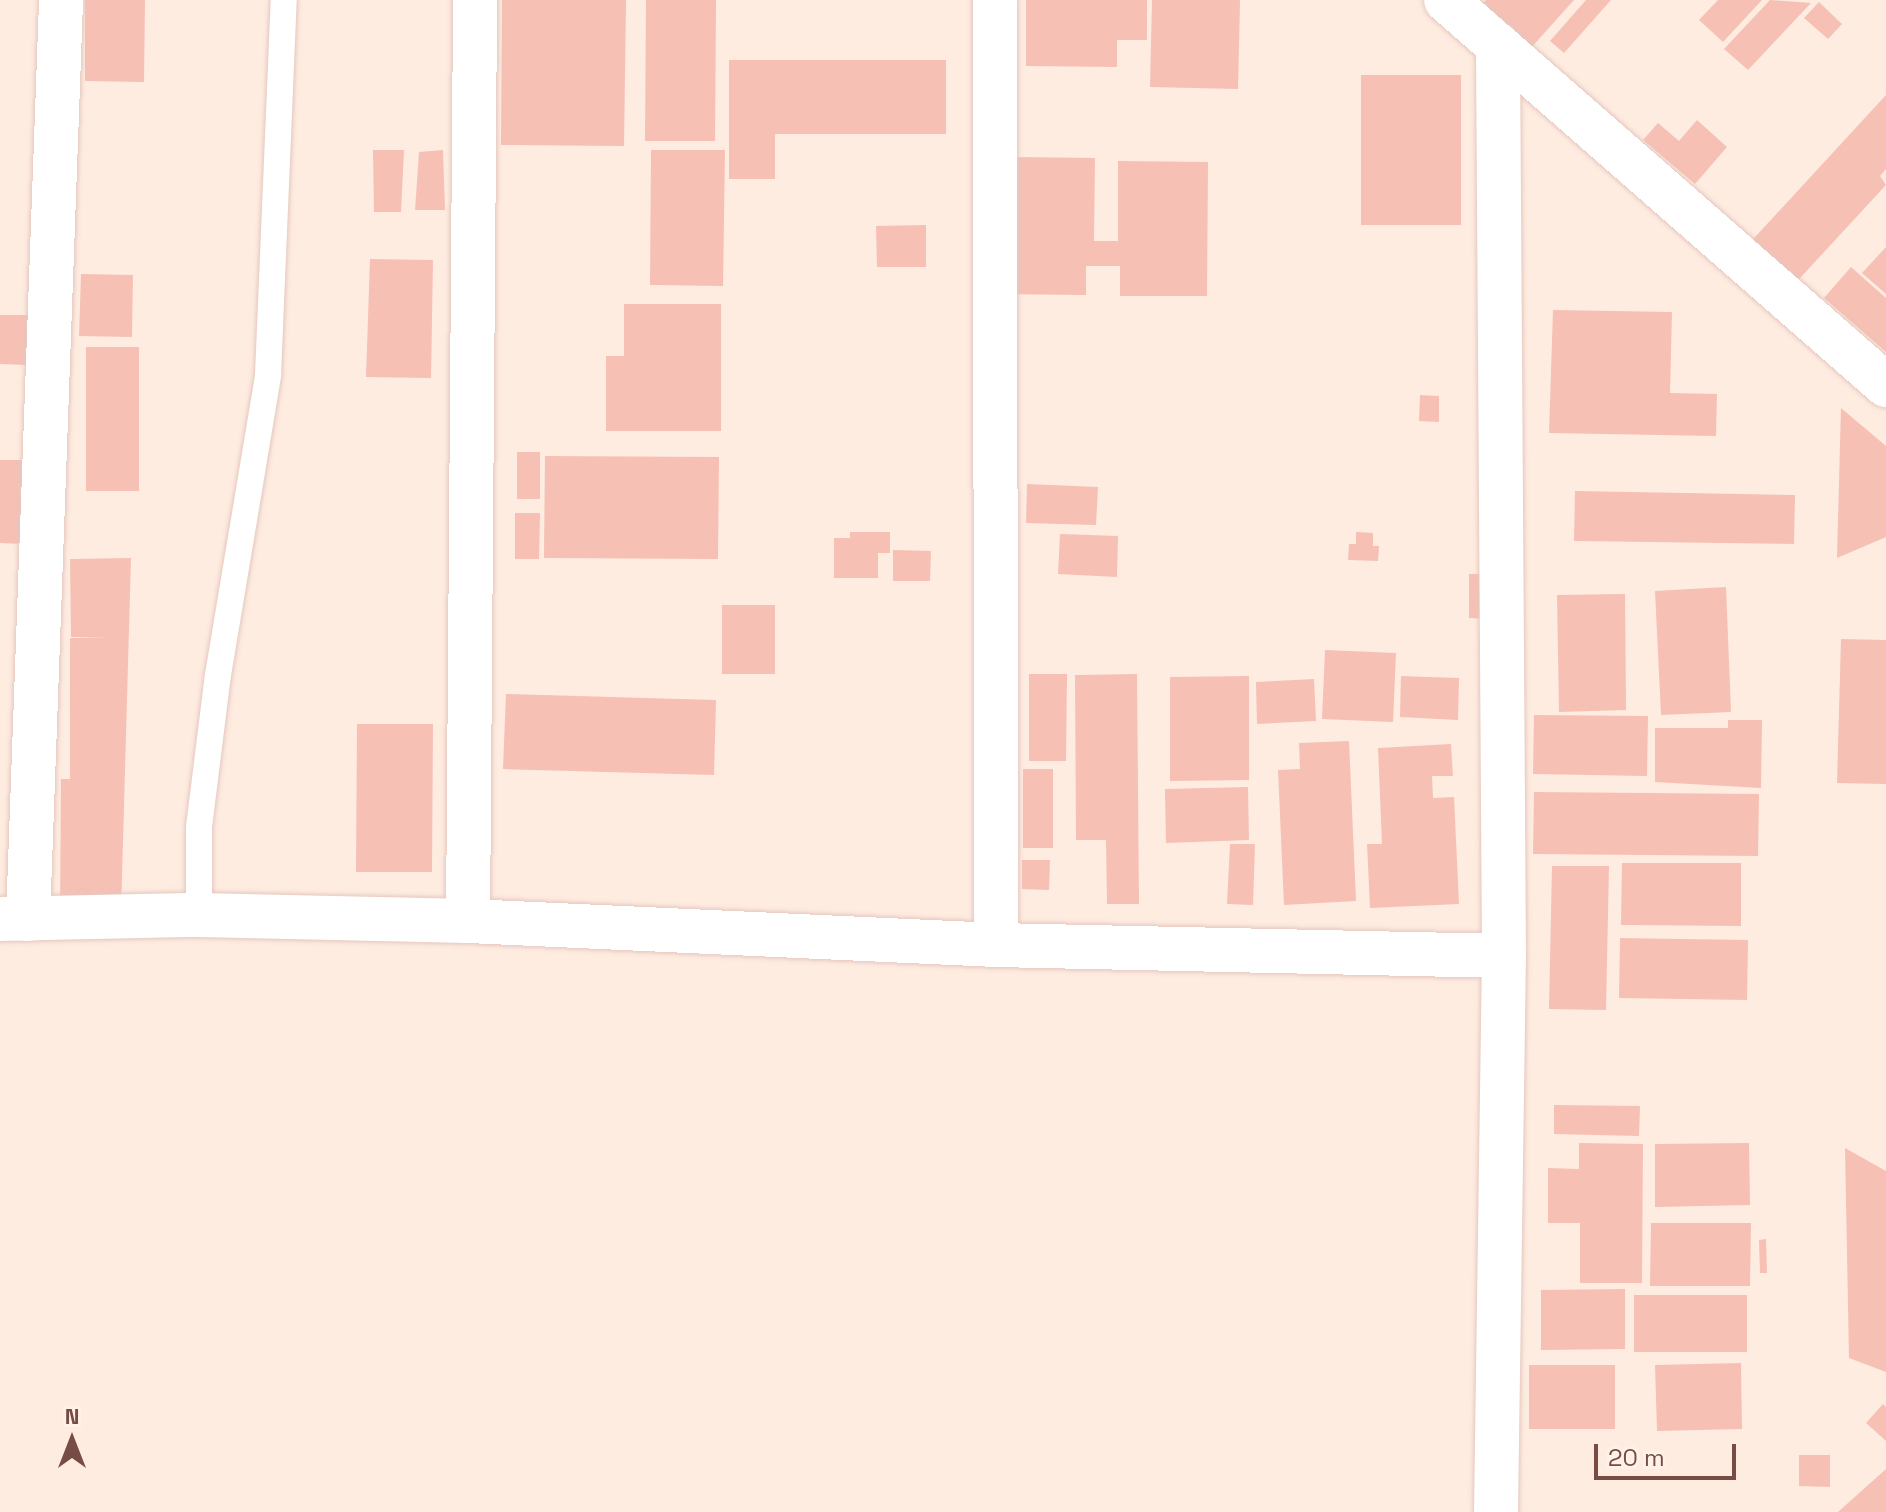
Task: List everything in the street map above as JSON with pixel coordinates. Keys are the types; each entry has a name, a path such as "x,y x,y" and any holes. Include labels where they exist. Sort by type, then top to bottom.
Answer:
{"street":[{"path":"61,0 14,919 199,915 468,921 996,945 1504,956"},
{"path":"468,921 475,0"},
{"path":"995,0 996,945"},
{"path":"1446,0 1886,385"},
{"path":"1496,1512 1504,956 1498,45"}],"lane":[{"path":"199,915 199,827 218,675 268,375 284,0"}],"building":[{"path":"85,0 145,0 144,82 85,81"},
{"path":"502,0 626,0 624,146 501,145"},
{"path":"646,0 716,0 715,141 645,141"},
{"path":"1026,0 1147,0 1147,40 1117,40 1117,67 1026,66"},
{"path":"1152,0 1240,0 1238,89 1150,87"},
{"path":"1486,0 1574,0 1530,49 1481,6"},
{"path":"1586,0 1611,0 1564,53 1550,41"},
{"path":"1718,0 1762,0 1723,42 1699,20"},
{"path":"1770,0 1811,3 1748,70 1724,49"},
{"path":"1819,2 1842,24 1828,39 1804,18"},
{"path":"729,60 946,60 946,134 775,134 775,179 729,179"},
{"path":"1361,75 1461,75 1461,225 1361,225"},
{"path":"1886,95 1886,169 1880,176 1886,185 1789,290 1744,249"},
{"path":"1697,120 1727,147 1695,184 1643,140 1658,123 1679,141"},
{"path":"373,150 404,150 401,212 374,212"},
{"path":"443,150 445,210 415,210 419,152"},
{"path":"651,150 725,150 723,286 650,285"},
{"path":"1007,157 1095,158 1094,241 1118,241 1118,161 1208,162 1207,296 1120,296 1120,266 1086,266 1086,295 1006,294"},
{"path":"926,225 926,267 877,267 876,226"},
{"path":"1886,247 1886,294 1862,273"},
{"path":"370,259 433,260 431,378 366,377"},
{"path":"1851,267 1886,298 1886,352 1824,298"},
{"path":"81,274 133,275 132,337 79,336"},
{"path":"624,304 721,304 721,431 606,431 606,356 624,356"},
{"path":"1553,310 1672,312 1670,393 1717,394 1716,436 1549,433"},
{"path":"0,315 28,315 28,365 0,364"},
{"path":"86,347 139,347 139,491 86,491"},
{"path":"1420,395 1439,396 1439,422 1419,421"},
{"path":"1841,408 1886,446 1886,537 1837,558"},
{"path":"517,452 540,452 540,499 517,499"},
{"path":"545,456 719,457 718,559 544,558"},
{"path":"0,460 24,460 23,544 0,543"},
{"path":"1027,484 1098,487 1096,525 1026,523"},
{"path":"1575,491 1795,495 1794,544 1574,541"},
{"path":"515,513 540,513 539,559 515,559"},
{"path":"850,532 890,532 890,553 878,553 878,578 834,578 834,538 850,538"},
{"path":"1356,532 1373,533 1373,546 1379,546 1378,561 1348,560 1349,544 1356,544"},
{"path":"1060,534 1118,536 1117,577 1058,574"},
{"path":"893,550 931,551 930,581 893,581"},
{"path":"131,558 121,913 60,913 61,779 70,779 70,638 108,638 71,637 70,559"},
{"path":"1469,574 1492,574 1490,619 1469,618"},
{"path":"1726,587 1731,712 1661,715 1655,591"},
{"path":"1625,594 1626,710 1559,712 1557,595"},
{"path":"722,605 775,605 775,674 722,674"},
{"path":"1841,639 1886,640 1886,784 1837,783"},
{"path":"1325,650 1396,653 1393,722 1322,719"},
{"path":"1029,674 1067,674 1066,761 1029,761"},
{"path":"1137,674 1139,904 1107,904 1106,840 1076,840 1075,675"},
{"path":"1249,676 1249,780 1170,781 1170,677"},
{"path":"1401,676 1459,678 1458,720 1400,717"},
{"path":"1314,679 1316,721 1257,724 1256,682"},
{"path":"506,694 716,700 714,775 503,769"},
{"path":"1534,715 1648,716 1647,776 1533,774"},
{"path":"1728,720 1762,720 1761,788 1655,782 1655,728 1728,728"},
{"path":"357,724 433,724 432,872 356,872"},
{"path":"1349,741 1356,901 1284,905 1278,770 1300,769 1299,743"},
{"path":"1451,744 1453,776 1432,776 1433,798 1454,797 1459,904 1370,908 1367,844 1382,844 1378,748"},
{"path":"1023,769 1053,769 1053,848 1023,848"},
{"path":"1248,787 1249,840 1166,843 1165,789"},
{"path":"1534,792 1759,794 1758,856 1533,854"},
{"path":"1230,844 1255,844 1253,905 1227,904"},
{"path":"1022,860 1050,860 1049,890 1022,889"},
{"path":"1622,863 1741,863 1741,926 1621,925"},
{"path":"1552,866 1609,866 1606,1010 1549,1009"},
{"path":"1620,938 1748,940 1747,1000 1619,998"},
{"path":"1554,1105 1640,1106 1639,1136 1554,1134"},
{"path":"1579,1143 1643,1144 1642,1283 1580,1283 1580,1223 1548,1223 1548,1168 1579,1169"},
{"path":"1749,1143 1750,1205 1655,1207 1655,1144"},
{"path":"1845,1148 1886,1171 1886,1372 1849,1358"},
{"path":"1651,1223 1751,1223 1750,1286 1650,1286"},
{"path":"1766,1239 1767,1273 1760,1273 1759,1240"},
{"path":"1625,1289 1625,1349 1541,1350 1541,1290"},
{"path":"1634,1295 1747,1295 1747,1352 1634,1352"},
{"path":"1741,1363 1742,1429 1657,1431 1655,1365"},
{"path":"1529,1365 1615,1365 1615,1429 1529,1429"},
{"path":"1883,1404 1886,1407 1886,1441 1866,1423"},
{"path":"1799,1455 1830,1455 1830,1487 1799,1486"},
{"path":"1886,1469 1886,1512 1838,1512"}]}
